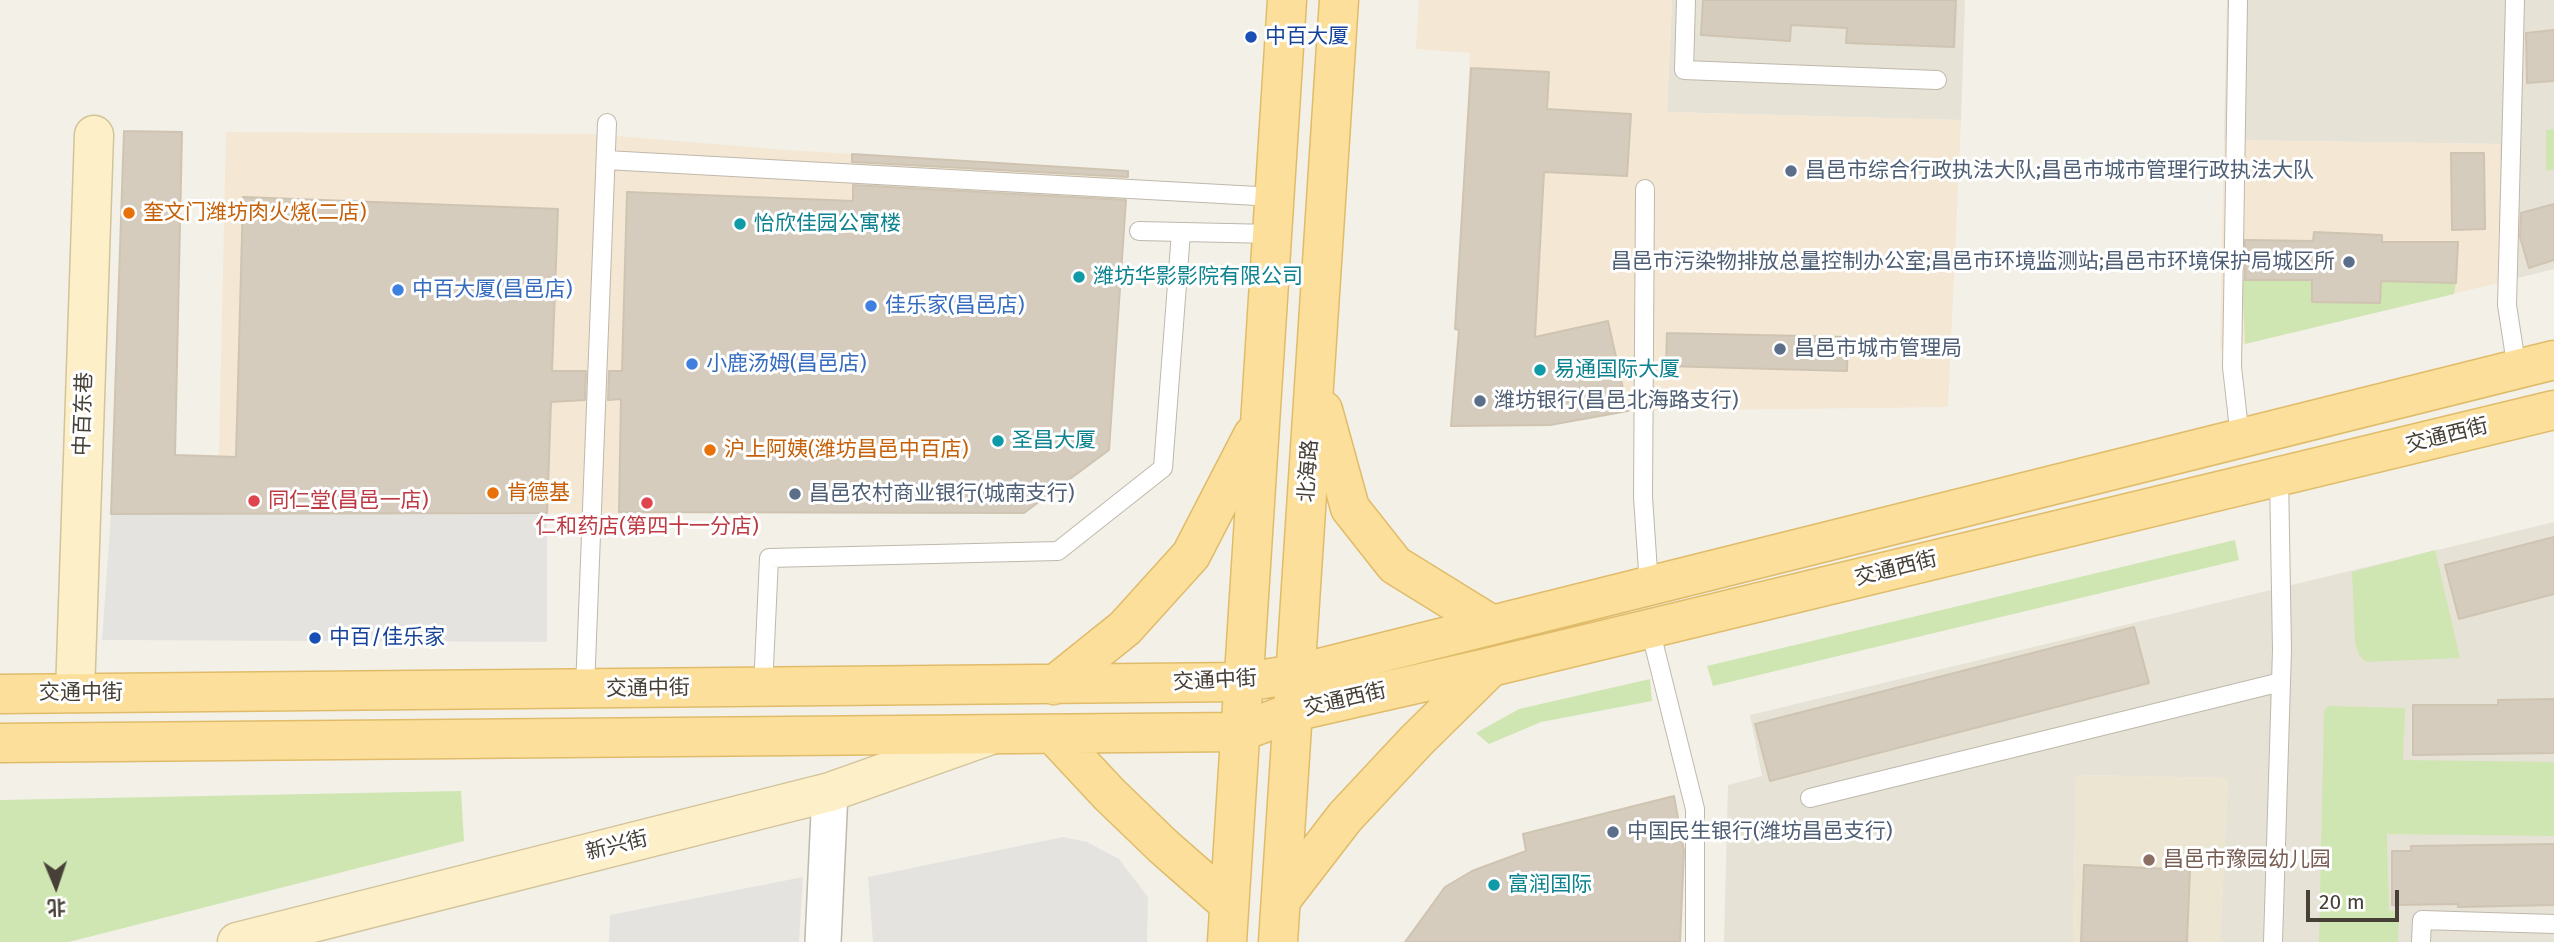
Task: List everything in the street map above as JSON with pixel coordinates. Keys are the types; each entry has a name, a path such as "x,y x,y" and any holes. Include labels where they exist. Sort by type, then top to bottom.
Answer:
{"main road":[{"path":"1227,942 1287,0"},
{"name":"北海路","path":"1278,942 1339,0"},
{"name":"交通西街","path":"1296,674 2554,360"},
{"path":"1315,382 1350,508 1395,565 1492,625"},
{"name":"交通西街","path":"1240,733 1293,712 1650,629 2554,410"},
{"path":"1054,685 1125,628 1191,555 1260,420"},
{"path":"1281,900 1345,817 1416,741 1491,667"},
{"name":"交通中街","path":"0,694 1054,685 1244,682 1296,674"},
{"path":"0,743 1240,733"},
{"path":"1053,734 1127,812 1229,904"}],"street":[{"name":"中百东巷","path":"75,693 94,135"},
{"name":"新兴街","path":"240,942 830,792 992,734"},
{"path":"823,942 830,792"}],"lane":[{"path":"1686,0 1684,69 1937,80"},
{"path":"2238,0 2232,367 2240,439"},
{"path":"2515,0 2507,304 2517,370"},
{"path":"585,690 607,123"},
{"path":"606,160 1273,215"},
{"path":"1645,189 1643,497 1649,586"},
{"path":"1139,231 1181,232 1273,215"},
{"path":"763,688 769,558 1058,551 1163,468 1181,232"},
{"path":"2273,942 2281,682 2279,476"},
{"path":"1650,629 1695,809 1695,942"},
{"path":"1810,797 2281,682"},
{"path":"2421,942 2422,920 2554,924"}],"shaded area":[{"path":"1419,0 1672,0 1664,168 1667,112 1961,120 1948,407 1630,411 1550,425 1451,426 1459,330 1455,329 1470,53 1416,49"},
{"path":"1672,0 1965,0 1961,120 1667,112"},
{"path":"2227,0 2554,0 2554,269 2498,283 2500,144 2224,140"},
{"path":"226,132 591,134 787,150 1128,171 1109,450 1024,513 111,514 113,455 219,455"},
{"path":"2224,140 2500,144 2498,283 2220,350"},
{"path":"547,513 547,642 102,640 111,514"},
{"path":"2554,522 2554,942 2220,942 2228,778 2076,775 2073,942 1724,942 1728,785 1762,776 1750,715"},
{"name":"昌邑市豫园幼儿园","path":"2076,775 2228,778 2220,942 2073,942"},
{"path":"1063,837 1087,842 1119,859 1148,897 1147,942 873,942 868,877"},
{"path":"803,877 799,942 609,942 610,915"}],"green space":[{"path":"2554,129 2554,169 2546,171 2546,130"},
{"path":"2242,280 2312,280 2312,302 2380,303 2381,281 2456,283 2454,294 2245,344"},
{"path":"2235,540 2239,560 1713,686 1707,666"},
{"path":"2435,550 2460,658 2366,662 2359,655 2355,643 2352,572"},
{"path":"1650,679 1652,701 1541,722 1489,744 1476,733 1519,709"},
{"path":"2329,706 2405,708 2403,760 2554,762 2554,836 2387,834 2389,911 2399,911 2398,942 2319,942 2324,711"},
{"path":"461,791 464,841 69,942 0,942 0,800"}],"building":[{"path":"1703,0 1956,0 1954,47 1846,43 1847,28 1791,25 1790,41 1701,35"},
{"path":"2554,30 2554,81 2527,83 2526,33"},
{"path":"1471,68 1549,72 1547,109 1631,114 1627,176 1544,172 1535,337 1608,321 1628,411 1550,425 1451,426 1459,330 1455,329"},
{"name":"中百大厦(昌邑店)","path":"124,131 182,132 175,455 236,457 243,197 558,209 552,371 586,371 585,400 551,402 547,513 111,514"},
{"path":"2451,153 2484,153 2485,229 2452,230"},
{"path":"852,154 1128,171 1128,177 852,162"},
{"name":"佳乐家(昌邑店)","path":"853,185 1126,200 1109,450 1024,513 619,512 621,399 608,400 609,371 622,371 627,192 853,201"},
{"path":"2554,204 2554,260 2529,268 2520,237 2521,213"},
{"path":"2314,232 2382,235 2382,242 2458,242 2456,283 2381,281 2380,303 2312,302 2312,280 2245,280 2245,240 2313,241"},
{"path":"1667,333 1848,337 1847,371 1666,366"},
{"path":"2554,537 2554,594 2459,619 2445,565"},
{"path":"2134,627 2149,683 1770,781 1755,724"},
{"path":"2554,699 2554,753 2413,755 2413,705 2498,705 2498,700"},
{"name":"富润国际","path":"1674,796 1684,851 1680,942 1405,942 1445,887 1472,871 1526,851 1523,834"},
{"path":"2554,844 2554,905 2392,905 2392,851 2411,851 2411,846"},
{"path":"2084,865 2190,870 2187,942 2081,942"}],"place":[{"name":"中百大厦","path":"1251,37"},
{"name":"昌邑市综合行政执法大队;昌邑市城市管理行政执法大队","path":"1791,171"},
{"name":"奎文门潍坊肉火烧(二店)","path":"129,213"},
{"name":"怡欣佳园公寓楼","path":"740,224"},
{"name":"昌邑市污染物排放总量控制办公室;昌邑市环境监测站;昌邑市环境保护局城区所","path":"2349,262"},
{"name":"潍坊华影影院有限公司","path":"1079,277"},
{"name":"中百大厦(昌邑店)","path":"398,290"},
{"name":"佳乐家(昌邑店)","path":"871,306"},
{"name":"昌邑市城市管理局","path":"1780,349"},
{"name":"小鹿汤姆(昌邑店)","path":"692,364"},
{"name":"易通国际大厦","path":"1540,370"},
{"name":"潍坊银行(昌邑北海路支行)","path":"1480,401"},
{"name":"圣昌大厦","path":"998,441"},
{"name":"沪上阿姨(潍坊昌邑中百店)","path":"710,450"},
{"name":"肯德基","path":"493,493"},
{"name":"昌邑农村商业银行(城南支行)","path":"795,494"},
{"name":"同仁堂(昌邑一店)","path":"254,501"},
{"name":"仁和药店(第四十一分店)","path":"647,503"},
{"name":"中百/佳乐家","path":"315,638"},
{"name":"中国民生银行(潍坊昌邑支行)","path":"1613,832"},
{"name":"昌邑市豫园幼儿园","path":"2149,860"},
{"name":"富润国际","path":"1494,885"}]}
